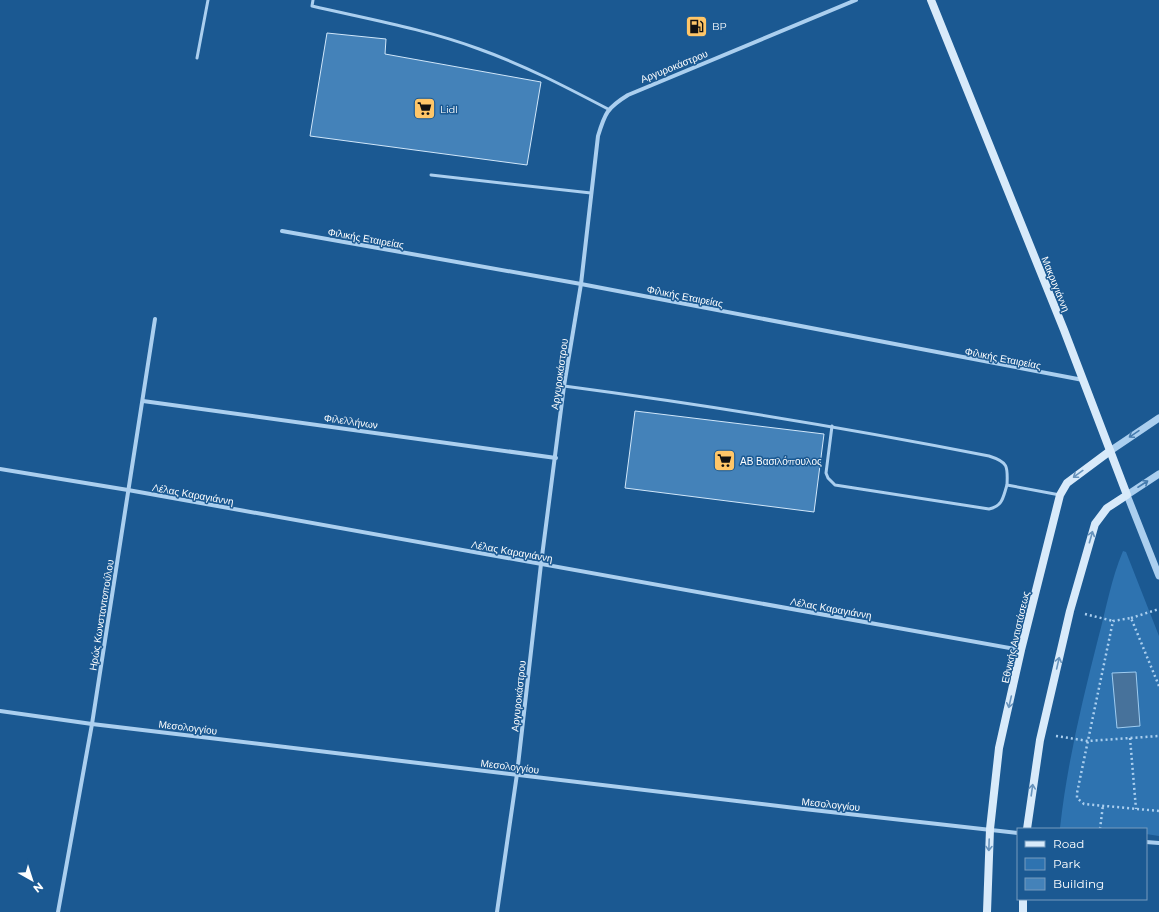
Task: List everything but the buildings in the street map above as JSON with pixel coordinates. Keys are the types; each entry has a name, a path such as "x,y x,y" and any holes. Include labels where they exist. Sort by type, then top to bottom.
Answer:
{"main road":[{"name":"Μακρυγιάννη","path":"931,0 1127,495"},
{"name":"Εθνικής Αντιστάσεως","path":"987,912 990,829 999,748 1021,650 1060,495 1067,482 1110,451"},
{"path":"1027,828 1041,734 1070,611 1094,524 1107,508 1127,495"},
{"path":"1023,900 1023,912"}],"street":[{"name":"Αργυροκάστρου","path":"497,912 517,774 540,564 556,458 564,386 580,284 598,136 608,109 641,88 856,0"},
{"name":"Φιλικής Εταιρείας","path":"282,231 580,284 1083,381"},
{"name":"Ηρώς Κωνσταντοπούλου","path":"58,912 92,724 155,319"},
{"name":"Φιλελλήνων","path":"143,401 556,458"},
{"name":"Εθνικής Αντιστάσεως","path":"1110,451 1159,418"},
{"name":"Λέλας Καραγιάννη","path":"0,469 128,490 1021,650"},
{"path":"1127,495 1159,474"},
{"name":"Μακρυγιάννη","path":"1127,495 1159,576"},
{"name":"Μεσολογγίου","path":"0,711 92,724 1017,833"},
{"path":"1147,842 1159,843"}],"lane":[{"path":"197,58 208,0"},
{"path":"313,0 312,6 420,31 478,49 550,79 608,109"},
{"path":"431,175 591,193"},
{"path":"564,386 695,403 832,426 998,458 1008,469 1007,485 1002,502 998,506 989,509 835,485 828,478 826,473 832,426"},
{"path":"1007,485 1060,495"}],"path":[{"path":"1070,611 1113,621 1131,618 1159,609"},
{"path":"1131,618 1159,686"},
{"path":"1113,621 1076,794 1084,804 1159,811"},
{"path":"1041,734 1088,742 1159,736"},
{"path":"1130,738 1136,809"},
{"path":"1100,828 1103,805"}],"green space":[{"path":"1123,551 1126,552 1159,636 1159,836 1147,834 1147,828 1060,828 1071,757 1081,710 1112,584"}],"shaded area":[{"path":"1136,672 1140,726 1117,728 1112,673"}],"place":[{"name":"BP","path":"697,26"},
{"name":"Lidl","path":"425,109"},
{"name":"ΑΒ Βασιλόπουλος","path":"725,461"}]}
